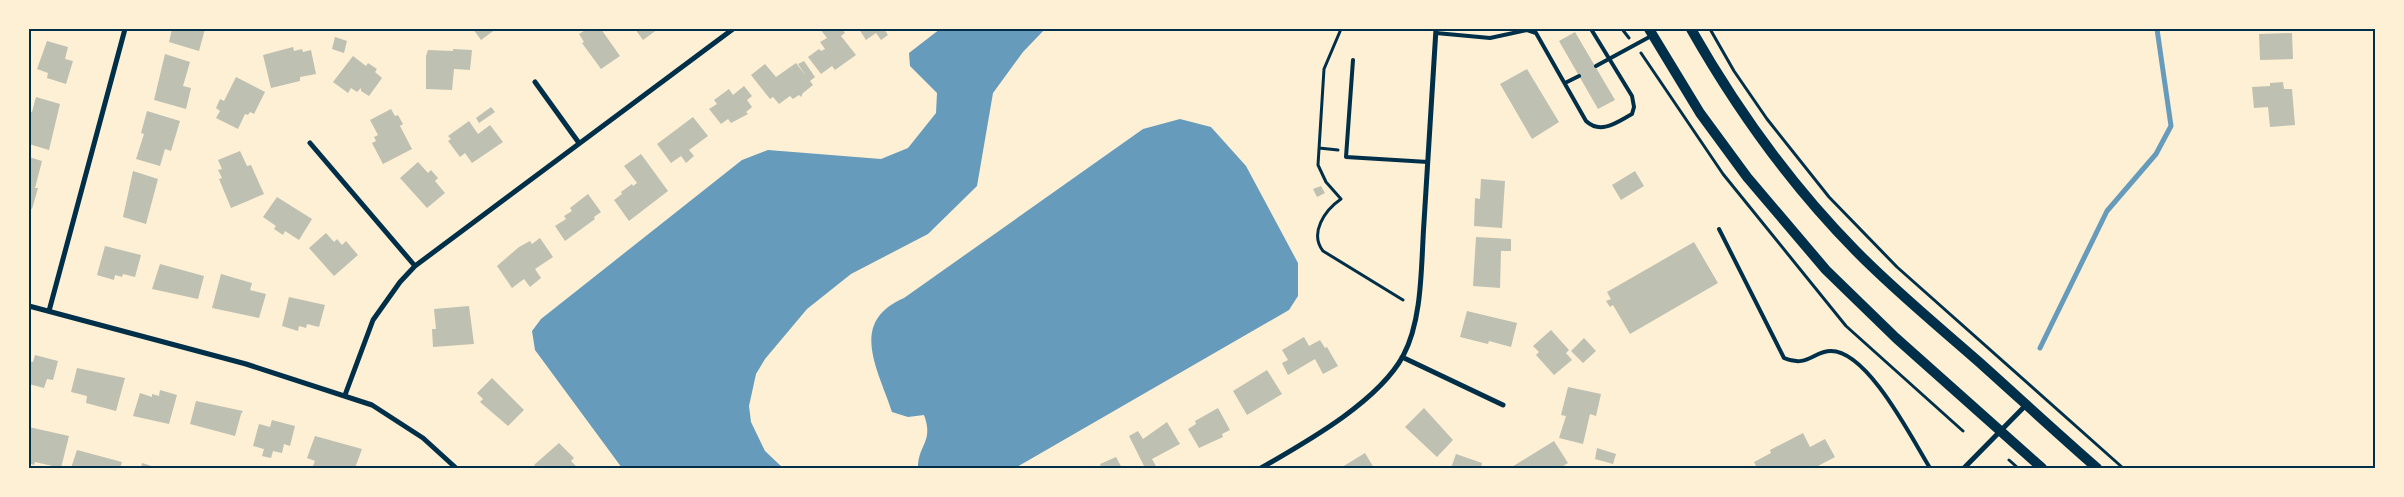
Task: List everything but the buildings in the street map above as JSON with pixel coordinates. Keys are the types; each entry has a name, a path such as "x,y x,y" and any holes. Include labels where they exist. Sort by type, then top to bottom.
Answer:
{"main road":[{"path":"1691,29 1736,103 1813,203 1855,250 2097,468"},
{"path":"1651,32 1700,114 1747,177 1819,263 1858,304 2042,468"}],"street":[{"path":"49,311 125,29"},
{"path":"345,395 373,320 400,282 415,266 730,30"},
{"path":"1265,467 1339,420 1384,381 1402,357 1414,320 1419,296 1436,31"},
{"path":"535,82 578,143"},
{"path":"310,143 415,266"},
{"path":"29,306 246,364 372,404 423,438 456,468"},
{"path":"1402,357 1503,405"},
{"path":"1964,468 1999,430 2026,406"}],"lane":[{"path":"1536,33 1542,29"},
{"path":"1436,31 1490,38 1528,30 1536,33 1586,121 1592,126 1600,128 1610,126 1632,114 1634,107 1632,96 1591,29"},
{"path":"1596,66 1651,32"},
{"path":"1353,60 1346,157 1428,162"},
{"path":"1565,83 1579,76"},
{"path":"1719,229 1784,358 1793,362 1805,361 1830,351 1846,355 1857,363 1872,376 1930,468"}],"path":[{"path":"1342,29 1324,69 1318,164 1326,182 1341,199 1330,206 1318,227 1318,244 1323,250 1403,300"},
{"path":"1710,29 1734,71 1767,119 1829,197 1897,267 2124,468"},
{"path":"1319,148 1346,150"},
{"path":"2009,460 2018,468"}],"water":[{"path":"940,29 1045,29 1023,52 993,93 977,186 928,234 851,274 807,309 765,359 756,374 749,406 751,422 765,451 783,468 622,468 535,350 532,331 541,319 742,160 768,150 881,159 908,148 936,113 937,93 910,66 909,53"},
{"path":"1180,119 1211,127 1246,166 1298,263 1298,296 1289,310 1015,468 918,468 920,453 926,437 927,424 924,415 908,417 892,412 875,363 872,348 872,333 877,320 887,308 904,298 1143,129"}],"waterway":[{"path":"2040,348 2107,211 2156,154 2171,126 2157,29"}]}
